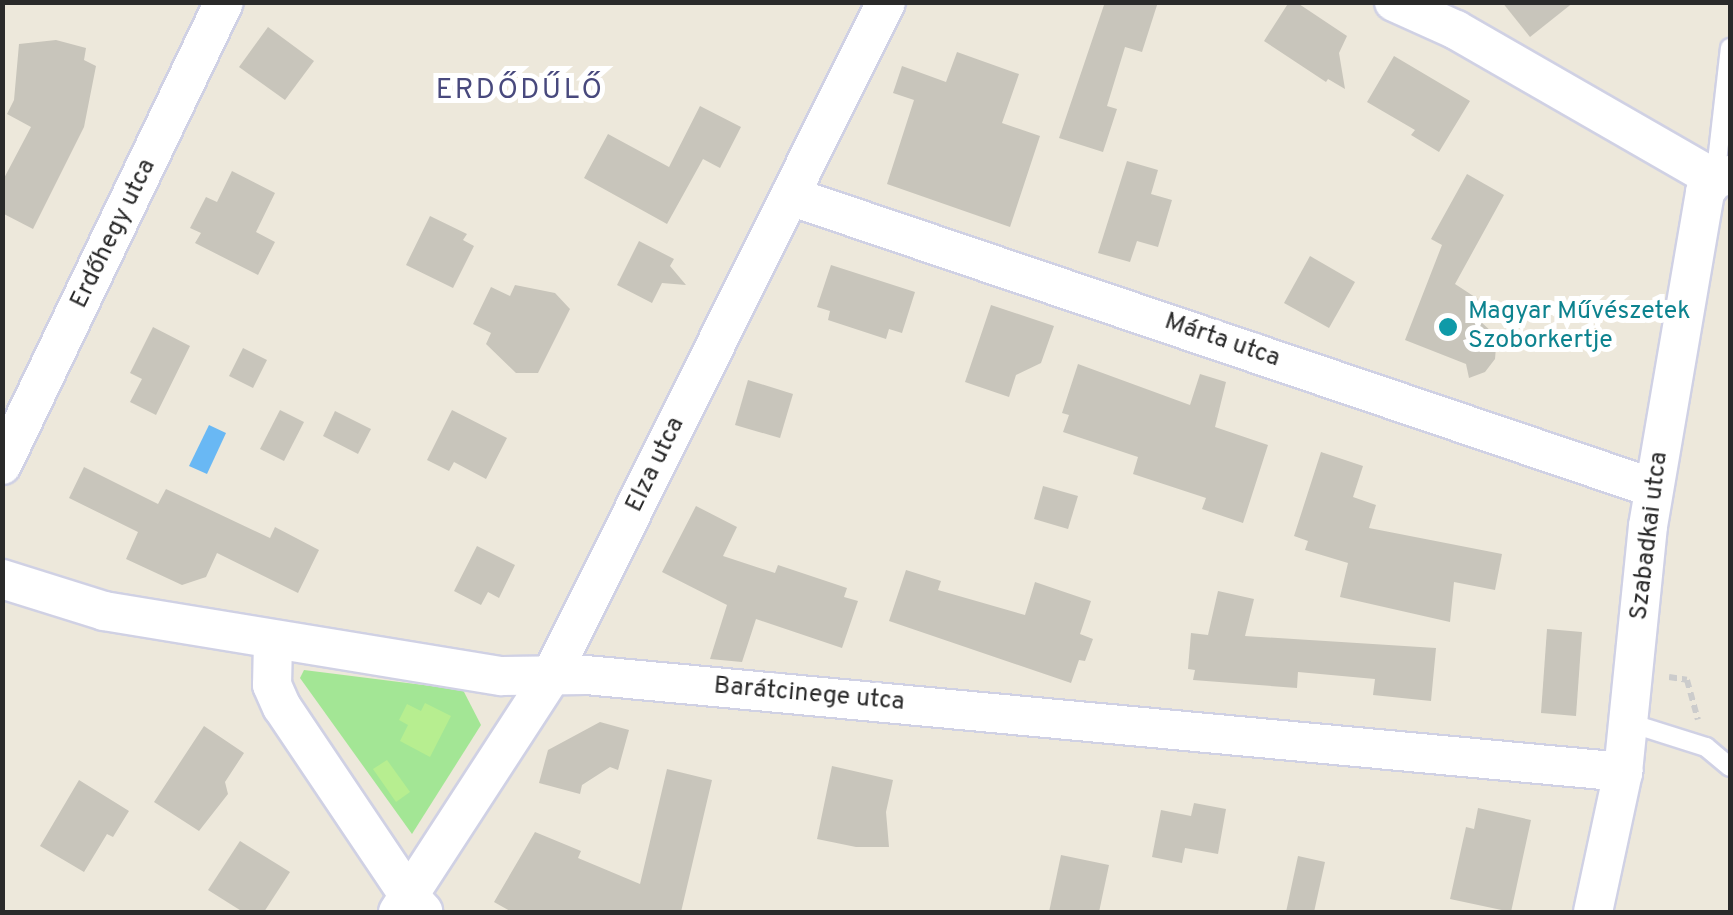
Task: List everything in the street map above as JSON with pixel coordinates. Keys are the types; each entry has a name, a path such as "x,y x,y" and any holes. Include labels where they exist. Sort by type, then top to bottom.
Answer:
{"street":[{"name":"Erdőhegy utca","path":"2,465 224,2"},
{"name":"Elza utca","path":"411,907 551,676 886,2"},
{"path":"1394,2 1456,30 1723,177"},
{"name":"Szabadkai utca","path":"1593,912 1623,772 1653,488 1705,192 1723,177"},
{"name":"Márta utca","path":"790,196 1653,488"},
{"name":"Barátcinege utca","path":"2,579 104,611 273,642 502,676 645,680 1623,772"},
{"path":"273,642 272,685 282,707 411,907"}],"lane":[{"path":"1723,177 1730,48"},
{"path":"1630,723 1706,748 1730,768"}],"path":[{"path":"1669,677 1687,680 1706,748"}],"green space":[{"path":"304,670 463,690 481,725 412,834 300,678"},
{"path":"425,703 451,716 430,757 400,741 408,725 399,720 407,704 421,711"},
{"path":"387,760 410,792 396,802 373,769"}],"water":[{"path":"209,425 226,433 207,474 189,466"}],"building":[{"path":"1105,2 1158,2 1142,52 1125,47 1107,106 1117,109 1103,152 1059,138"},
{"path":"1289,2 1296,2 1347,36 1339,53 1345,89 1328,79 1326,82 1264,41"},
{"path":"1502,2 1574,2 1530,37"},
{"path":"268,27 314,61 285,100 239,67"},
{"path":"56,40 86,48 84,60 96,66 84,127 33,229 2,213 2,182 31,127 7,114 14,100 19,44"},
{"path":"957,52 1019,74 1002,123 1040,136 1010,227 887,184 914,100 893,93 902,66 946,82"},
{"path":"1394,56 1470,101 1439,152 1411,135 1415,130 1367,102"},
{"path":"700,106 741,127 720,168 703,159 667,224 584,178 608,134 669,167"},
{"path":"1127,161 1158,170 1151,194 1172,200 1158,247 1137,241 1130,262 1098,253"},
{"path":"232,171 275,193 256,232 275,242 258,275 195,243 201,233 190,228 206,197 217,202"},
{"path":"1467,174 1504,195 1455,284 1478,299 1481,322 1492,332 1496,347 1495,359 1485,372 1469,378 1466,364 1405,340 1442,245 1431,239"},
{"path":"430,216 467,234 463,240 474,246 453,288 406,265"},
{"path":"639,241 674,259 670,266 686,285 662,283 652,303 617,285"},
{"path":"1310,256 1355,282 1329,328 1284,303"},
{"path":"831,265 915,292 902,333 889,329 886,339 828,320 830,311 817,307"},
{"path":"515,285 555,293 570,309 538,373 516,373 486,344 491,333 473,324 491,287 510,296"},
{"path":"991,305 1054,326 1041,363 1016,375 1009,397 965,382"},
{"path":"153,327 190,346 156,415 130,402 142,379 130,373"},
{"path":"243,348 267,360 253,388 229,376"},
{"path":"1078,364 1190,405 1200,374 1226,382 1215,427 1268,445 1243,523 1202,509 1206,498 1133,474 1138,457 1063,432 1069,415 1062,413"},
{"path":"748,380 793,394 780,438 735,425"},
{"path":"280,410 304,422 284,461 260,449"},
{"path":"452,410 507,438 486,479 454,462 449,471 427,460"},
{"path":"335,411 371,429 358,454 323,436"},
{"path":"1321,452 1363,466 1353,497 1376,505 1369,528 1502,554 1495,590 1454,582 1450,622 1340,597 1348,563 1305,550 1308,541 1294,536"},
{"path":"84,467 158,504 166,489 270,538 275,527 319,550 298,593 217,553 206,577 182,585 126,559 138,532 69,498"},
{"path":"1043,486 1078,496 1068,529 1034,519"},
{"path":"696,506 737,527 723,556 775,573 778,565 847,588 844,597 858,601 842,648 756,619 742,662 710,659 727,605 662,572"},
{"path":"477,546 515,565 499,598 488,592 481,605 454,591"},
{"path":"906,570 941,581 938,590 1025,615 1035,582 1091,601 1080,634 1093,639 1085,661 1079,660 1071,683 889,621"},
{"path":"1218,591 1254,599 1245,636 1436,648 1431,701 1373,695 1375,679 1298,672 1297,688 1193,680 1195,670 1188,669 1191,633 1208,635"},
{"path":"1547,629 1582,632 1576,716 1541,713"},
{"path":"600,722 629,730 618,770 610,767 582,785 580,794 539,783 548,750"},
{"path":"204,726 244,753 225,782 228,794 199,831 154,802"},
{"path":"832,766 893,780 886,812 889,847 856,847 817,839"},
{"path":"667,769 712,780 681,912 512,912 494,902 535,832 581,851 578,858 640,884"},
{"path":"79,780 129,811 113,837 107,834 84,872 40,846"},
{"path":"1194,803 1226,809 1218,854 1185,848 1182,863 1152,857 1161,810 1191,816"},
{"path":"1478,808 1531,820 1511,912 1450,899 1466,827 1474,829"},
{"path":"240,841 290,872 264,912 243,912 208,890"},
{"path":"1061,855 1109,865 1099,912 1049,912"},
{"path":"1298,856 1325,862 1314,912 1286,912"}],"place":[{"name":"Magyar Művészetek Szoborkertje","path":"1448,327"}],"district":[{"name":"ERDŐDŰLŐ","path":"520,91"}]}
